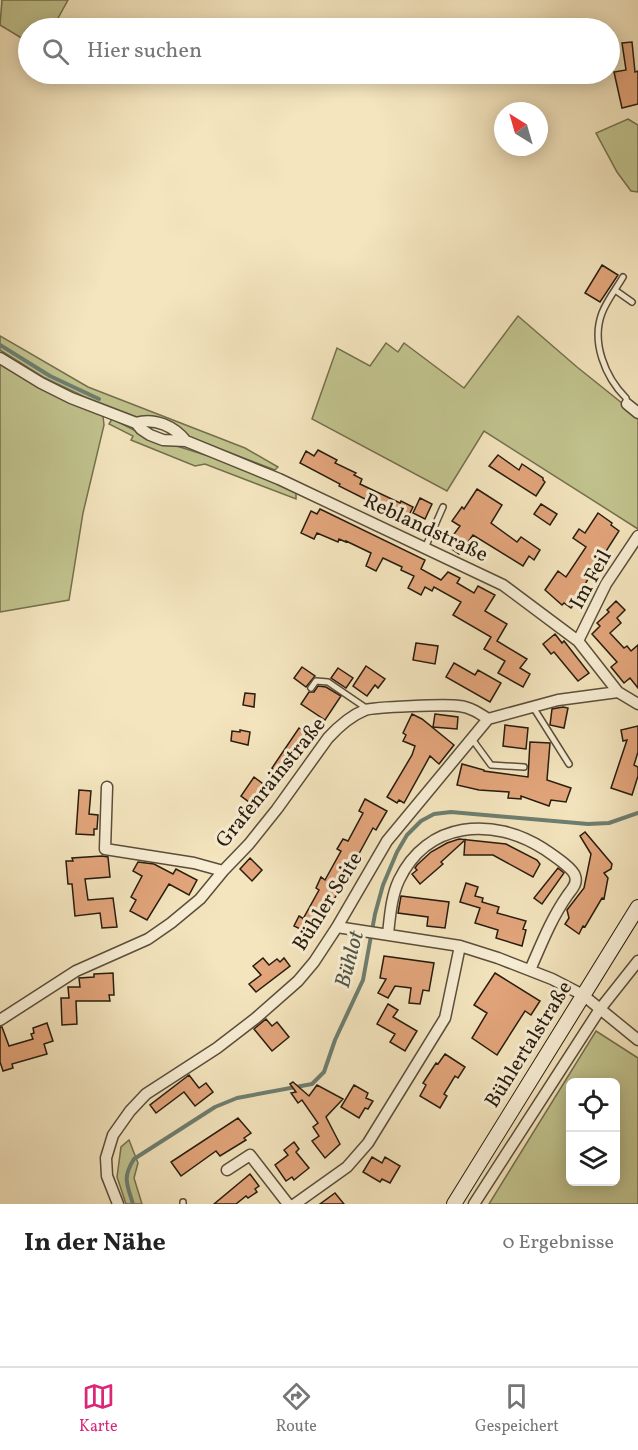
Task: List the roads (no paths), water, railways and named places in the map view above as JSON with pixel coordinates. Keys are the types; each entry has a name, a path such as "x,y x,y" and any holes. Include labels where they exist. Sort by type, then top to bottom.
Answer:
{"main road":[{"name":"Bühlertalstraße","path":"454,1204 638,907"}],"street":[{"name":"Reblandstraße","path":"0,358 41,383 136,423 150,435 163,440 186,441 279,478 503,585 579,642 618,692"},
{"path":"627,404 638,413"},
{"name":"Im Feil","path":"579,642 606,584 638,536"},
{"path":"488,719 558,700 618,692 638,704"},
{"name":"Grafenrainstraße","path":"0,1020 76,971 148,939 200,899 222,871 249,844 338,727 368,709 459,706 475,710 488,719"},
{"name":"Bühler Seite","path":"118,1204 107,1176 106,1158 113,1135 130,1111 146,1094 216,1048 256,1018 289,989 314,962 338,927 387,841 488,719"},
{"name":"Grafenrainstraße","path":"107,787 105,849 194,863 222,871"},
{"path":"383,934 398,881 410,862 424,847 439,837 470,828 511,834 545,850 572,870 575,876 575,885 555,914 530,970"},
{"path":"338,927 460,946 530,970 583,995 638,1040"},
{"path":"295,1204 347,1167 368,1143 445,1018 460,946"},
{"path":"474,1204 600,1009 638,961"},
{"path":"227,1170 250,1155 288,1204"}],"lane":[{"path":"623,277 599,320 598,342 606,369 626,398 627,404"},
{"path":"615,290 632,302"},
{"path":"425,548 443,507"},
{"path":"311,687 316,681 328,682 368,709"},
{"path":"533,707 569,764"},
{"path":"471,738 491,765 524,767"}],"waterway":[{"path":"0,345 50,376 99,399"},
{"name":"Bühlot","path":"133,1204 127,1176 134,1159 215,1107 237,1098 312,1084 324,1072 335,1040 363,980 375,914 383,885 407,835 421,821 434,814 451,812 588,824 609,823 638,813"}]}
